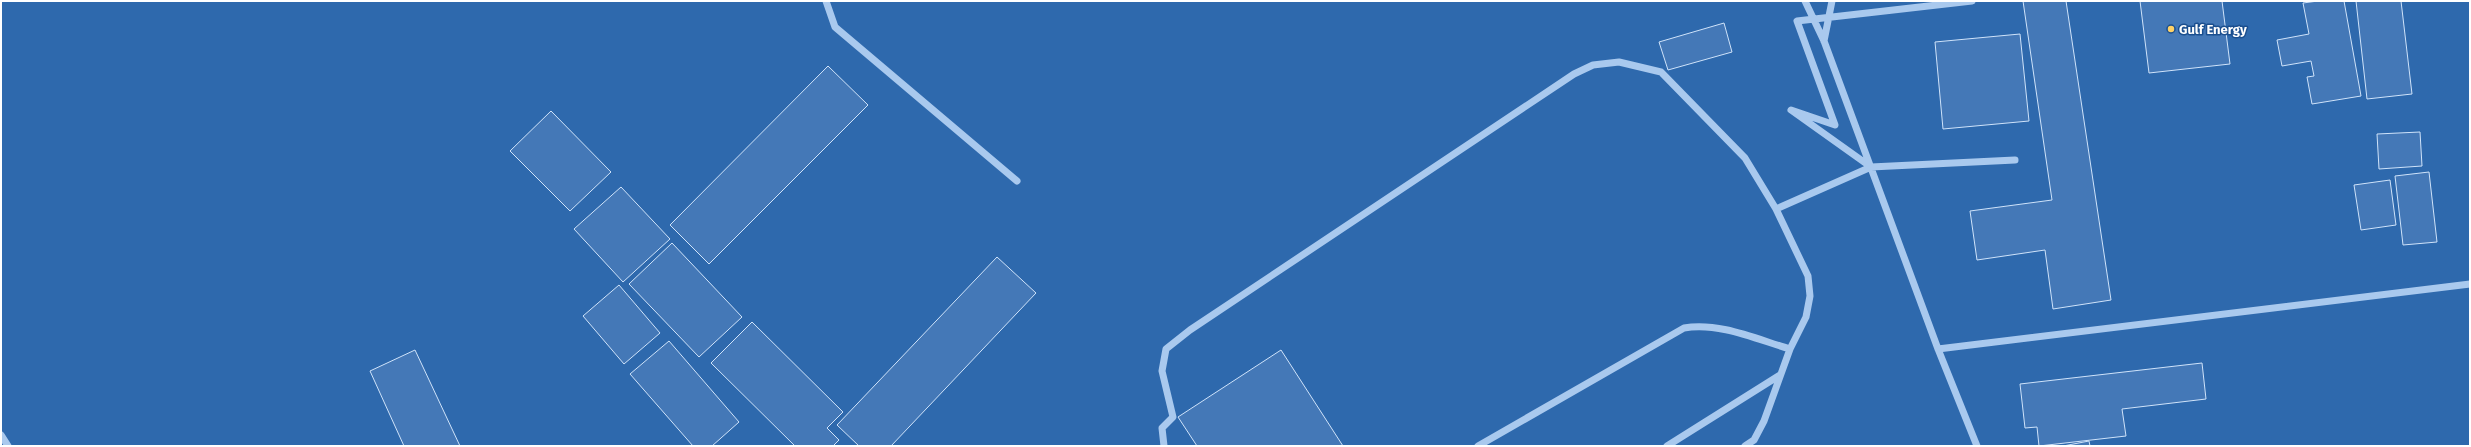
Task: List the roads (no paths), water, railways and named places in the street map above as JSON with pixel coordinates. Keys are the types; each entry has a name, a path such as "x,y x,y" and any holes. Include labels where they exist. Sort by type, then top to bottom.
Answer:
{"street":[{"path":"826,1 835,27 1017,181"},
{"path":"1805,1 1824,41 1938,349 1977,446"},
{"path":"1824,41 1832,1"},
{"path":"1871,167 1791,110 1835,125 1797,21 1972,1"},
{"path":"1164,446 1162,428 1173,417 1162,371 1166,349 1190,330 1567,78 1593,65 1619,62 1661,72 1745,158 1776,209 1808,276 1810,296 1806,316 1790,349 1764,422 1754,440 1745,446"},
{"path":"1776,209 1871,167 2015,160"},
{"path":"1938,349 2470,284"},
{"path":"1478,446 1684,328 1700,326 1719,329 1790,349"},
{"path":"1667,446 1780,375"},
{"path":"1,435 8,446"}],"place":[{"name":"Gulf Energy","path":"2171,29"}]}
